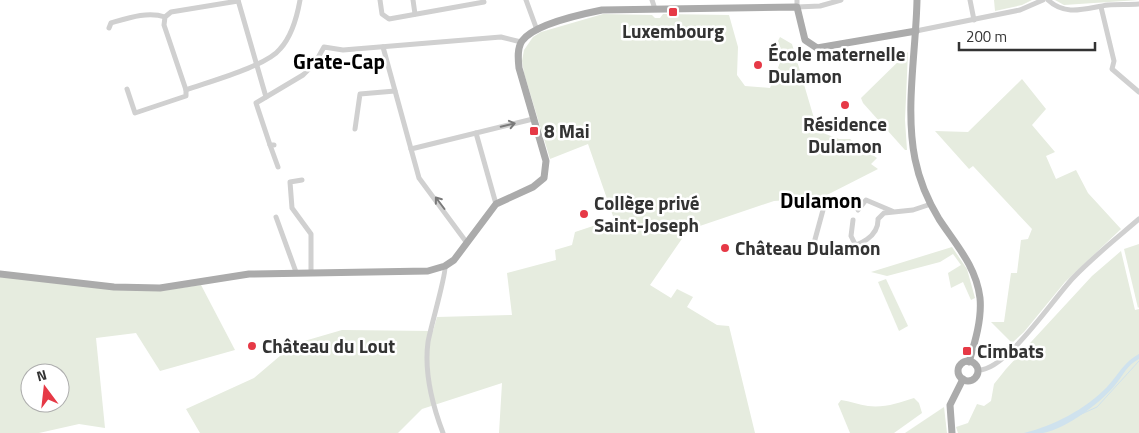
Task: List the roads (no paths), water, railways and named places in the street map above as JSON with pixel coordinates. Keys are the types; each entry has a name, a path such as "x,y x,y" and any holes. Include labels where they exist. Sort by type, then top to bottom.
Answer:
{"main road":[{"path":"917,0 913,141 919,174 931,204 968,260 977,282 979,314 969,362"},
{"path":"0,274 114,287 154,288 249,274 297,272 410,273 428,271 445,266 454,260 496,204 532,187 544,178 546,161 519,68 518,56 521,42 537,30 576,16 602,10 797,4 805,40 817,48 916,31"},
{"path":"963,363 975,364 978,370 977,376 972,380 963,379 959,374 959,368 963,363"},
{"path":"952,433 950,405 963,379"}],"street":[{"path":"127,89 135,113 186,96 186,90 164,25 165,17 171,12 238,0 266,97"},
{"path":"186,90 270,58 280,49 295,21 300,0"},
{"path":"380,0 385,18 484,2"},
{"path":"413,0 415,14"},
{"path":"449,0 450,8"},
{"path":"526,0 537,30"},
{"path":"652,0 655,9"},
{"path":"797,4 820,6 841,0"},
{"path":"970,0 974,20"},
{"path":"916,31 1020,10 1043,0"},
{"path":"1048,0 1057,8 1064,10 1139,4"},
{"path":"1101,6 1114,61 1112,69 1139,92"},
{"path":"109,28 111,23 124,19 155,14 165,17"},
{"path":"278,167 272,145 256,106 258,101 303,75 324,48 344,50 501,37 521,42"},
{"path":"383,47 419,178 467,244"},
{"path":"355,129 360,94 395,91"},
{"path":"411,149 533,118"},
{"path":"476,133 496,204"},
{"path":"302,180 290,182 292,205 311,234 311,272"},
{"path":"858,210 866,200 895,213"},
{"path":"823,210 814,243 820,252 832,255 874,237 879,228 878,219 884,213 913,210 931,204"},
{"path":"276,217 297,272"},
{"path":"978,370 989,368 1014,347 1073,278 1139,219"},
{"path":"853,220 852,236 855,244"},
{"path":"443,433 432,401 427,357 433,317 445,275 445,266"}],"water":[{"path":"1139,354 1139,359 1129,367 1110,391 1083,414 1062,426 1043,433 1024,433 1046,426 1079,409 1099,395 1129,361"}],"waterway":[{"path":"1077,416 1097,407 1139,361"}],"place":[{"name":"Luxembourg","path":"673,12"},
{"name":"École maternelle Dulamon","path":"758,65"},
{"name":"Résidence Dulamon","path":"845,105"},
{"name":"8 Mai","path":"534,131"},
{"name":"Collège privé Saint-Joseph","path":"584,214"},
{"name":"Château Dulamon","path":"725,248"},
{"name":"Château du Lout","path":"252,346"},
{"name":"Cimbats","path":"967,351"}],"district":[{"name":"Grate-Cap","path":"339,62"},
{"name":"Dulamon","path":"821,201"}]}
